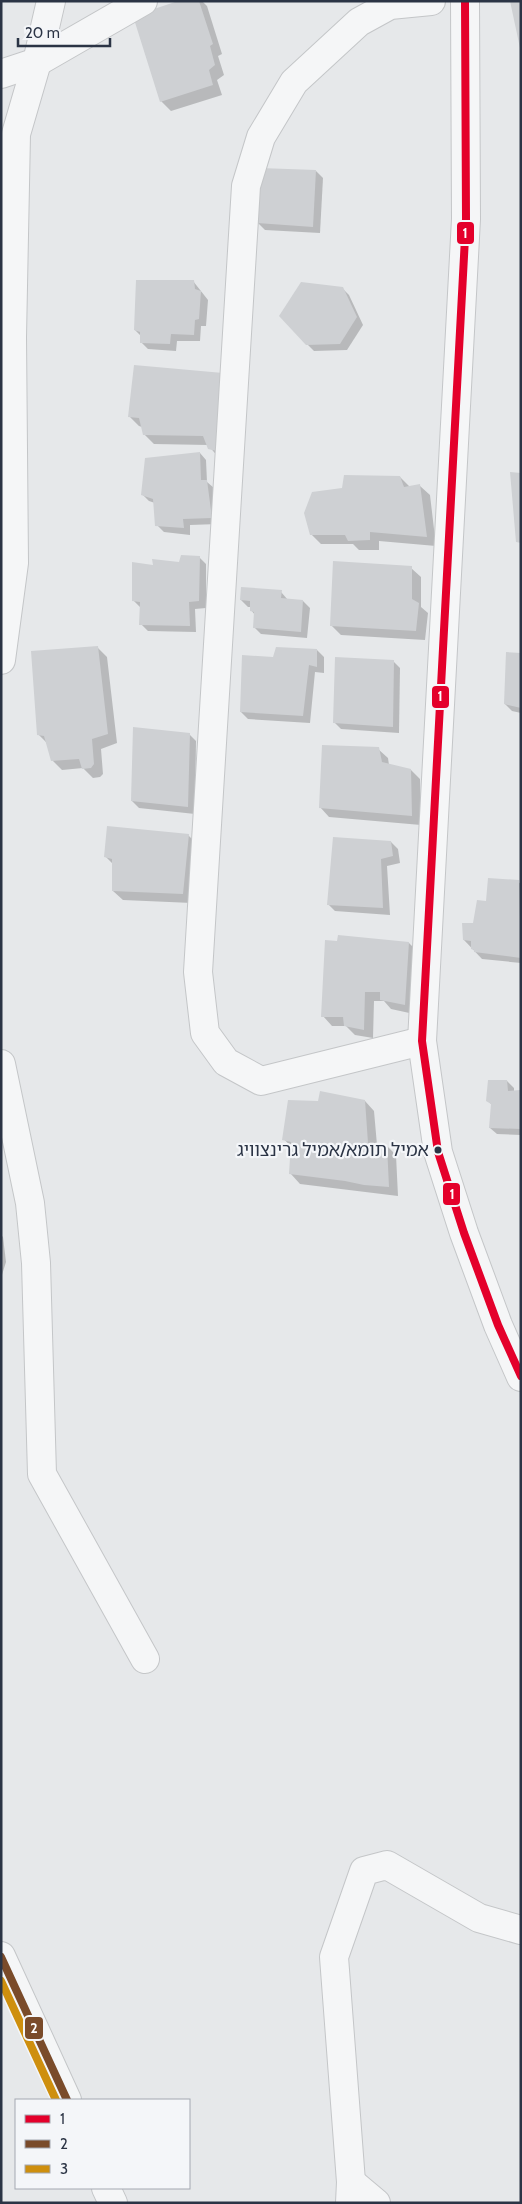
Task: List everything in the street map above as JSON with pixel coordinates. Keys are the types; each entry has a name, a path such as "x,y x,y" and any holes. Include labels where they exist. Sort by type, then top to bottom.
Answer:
{"street":[{"path":"1,660 14,563 12,337 16,134 37,62 51,1"},
{"path":"1,74 37,62 143,1"},
{"path":"422,1041 261,1081 226,1062 204,1033 198,972 246,186 262,137 294,82 359,22 390,5 431,1"},
{"path":"465,1 466,218 422,1041 438,1152 498,1325 521,1377"},
{"path":"1,1064 30,1203 36,1263 42,1474 145,1659"},
{"path":"376,2203 351,2192 334,1958 364,1871 387,1865 479,1918 521,1930"},
{"path":"1,1956 67,2099"},
{"path":"106,2189 113,2203"}],"building":[{"path":"178,1 199,1 213,44 210,46 215,65 209,70 213,85 160,102 133,16"},
{"path":"510,1 521,1 521,48 520,48"},
{"path":"260,168 316,170 313,227 257,223"},
{"path":"136,280 194,280 195,289 201,291 199,319 195,320 194,335 171,334 170,344 140,343 140,332 134,330"},
{"path":"301,282 343,287 357,317 340,344 306,345 279,316"},
{"path":"134,365 223,373 221,452 208,449 203,436 143,435 139,418 128,417"},
{"path":"200,452 201,480 207,480 212,518 183,519 184,528 155,526 153,499 141,495 145,458"},
{"path":"510,472 521,473 521,543 516,542"},
{"path":"344,475 400,476 404,487 420,484 427,537 370,532 370,540 348,541 345,535 310,535 304,513 312,492 342,488"},
{"path":"181,555 200,556 199,601 189,602 190,626 139,625 140,602 132,601 132,562 153,565 152,559 179,562"},
{"path":"333,561 412,566 412,599 419,603 416,631 330,626"},
{"path":"241,587 282,590 281,598 303,600 301,632 253,628 254,612 250,611 250,601 240,600"},
{"path":"98,646 108,734 92,739 94,764 91,768 82,769 79,759 51,761 44,736 37,735 31,651"},
{"path":"276,647 317,649 317,667 309,665 303,716 240,712 242,655 273,657"},
{"path":"506,652 521,653 521,708 504,704"},
{"path":"335,657 394,660 393,727 333,723"},
{"path":"133,727 190,733 188,807 131,801"},
{"path":"322,745 379,747 382,762 411,769 412,816 319,808"},
{"path":"107,826 189,834 183,894 112,891 112,859 104,857"},
{"path":"333,837 391,841 393,856 381,859 383,908 327,905"},
{"path":"488,878 519,880 521,958 474,952 471,949 471,941 463,940 462,923 473,923 477,900 486,901"},
{"path":"338,935 409,942 405,1005 380,1000 380,992 365,992 364,1030 344,1026 343,1017 321,1017 325,940 337,941"},
{"path":"488,1080 507,1080 508,1091 520,1090 521,1129 489,1128 491,1104 486,1101"},
{"path":"320,1091 365,1100 368,1143 387,1145 389,1187 289,1174 291,1142 282,1140 288,1100 318,1101"}],"transit line":[{"name":"1","path":"465,1 466,219 422,1041 438,1152 464,1233 498,1325 521,1376"},
{"name":"2","path":"1,1957 67,2099"},
{"name":"3","path":"1,1981 56,2099"}],"place":[{"name":"אמיל תומא/אמיל גרינצוויג","path":"438,1150"}]}
